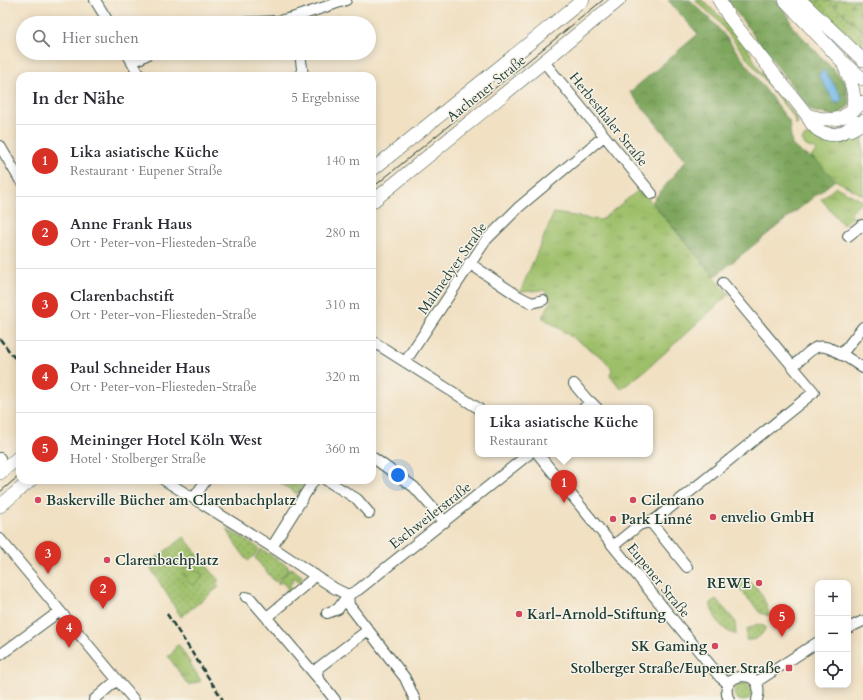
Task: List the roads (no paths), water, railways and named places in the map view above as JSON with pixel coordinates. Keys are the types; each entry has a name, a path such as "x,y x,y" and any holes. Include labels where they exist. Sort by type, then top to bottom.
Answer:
{"main road":[{"name":"Aachener Straße","path":"376,167 583,0"},
{"name":"Aachener Straße","path":"376,199 619,0"},
{"path":"710,0 729,17"},
{"path":"719,0 729,17 807,115 812,126 823,133 842,133 857,125 857,114 852,85 842,61"},
{"path":"785,0 842,61 863,79"},
{"path":"800,0 863,60"},
{"path":"807,115 832,121 857,114 863,102"},
{"path":"1,467 16,458"},
{"path":"0,506 26,484"}],"street":[{"path":"95,0 105,16"},
{"path":"305,16 346,0"},
{"path":"130,60 138,72"},
{"path":"132,63 137,60"},
{"path":"301,60 302,72"},
{"name":"Herbesthaler Straße","path":"544,62 652,194"},
{"name":"Malmedyer Straße","path":"405,362 469,263 500,224 604,136"},
{"path":"0,146 16,173"},
{"path":"848,236 862,225 863,227"},
{"path":"469,263 518,296 532,303 543,300"},
{"path":"613,546 639,525 656,519 814,392 723,283"},
{"path":"841,355 863,327"},
{"path":"376,344 475,406"},
{"path":"793,366 815,348 821,346 830,348 863,368"},
{"path":"574,384 589,405"},
{"name":"Eschweilerstraße","path":"327,613 338,609 348,595 358,590 525,457"},
{"name":"Eupener Straße","path":"540,457 720,677 729,684"},
{"path":"376,460 414,487 444,522"},
{"path":"171,484 272,547 334,588 348,595 349,605 405,678 415,700"},
{"path":"194,498 203,484"},
{"path":"272,547 311,484"},
{"path":"333,484 357,499 369,513"},
{"path":"650,521 687,567"},
{"path":"0,539 134,700"},
{"path":"267,617 310,581 315,575"},
{"path":"246,597 250,598 267,617 335,700"},
{"path":"0,654 60,611"},
{"path":"851,627 863,621"},
{"path":"317,677 318,668 368,630"},
{"path":"756,682 815,644"},
{"path":"729,700 727,693 729,684 737,677 743,676 751,678 756,682 759,693 757,700"},
{"path":"94,700 118,680"}],"water":[{"path":"825,70 843,99 836,104 818,75"}],"tram line":[{"path":"376,185 603,0"},
{"path":"0,492 16,478"}],"railway":[{"path":"0,339 16,360"},
{"path":"167,614 223,700"}],"place":[{"name":"Baskerville Bücher am Clarenbachplatz","path":"38,500"},
{"name":"Cilentano","path":"633,500"},
{"name":"Lika asiatische Küche","path":"564,503"},
{"name":"envelio GmbH","path":"713,517"},
{"name":"Park Linné","path":"613,519"},
{"name":"Clarenbachplatz","path":"107,560"},
{"name":"Clarenbachstift","path":"48,574"},
{"name":"REWE","path":"759,583"},
{"name":"Anne Frank Haus","path":"103,609"},
{"name":"Karl-Arnold-Stiftung","path":"519,614"},
{"name":"Meininger Hotel Köln West","path":"782,637"},
{"name":"SK Gaming","path":"715,646"},
{"name":"Paul Schneider Haus","path":"69,648"},
{"name":"Stolberger Straße/Eupener Straße","path":"789,668"}]}
